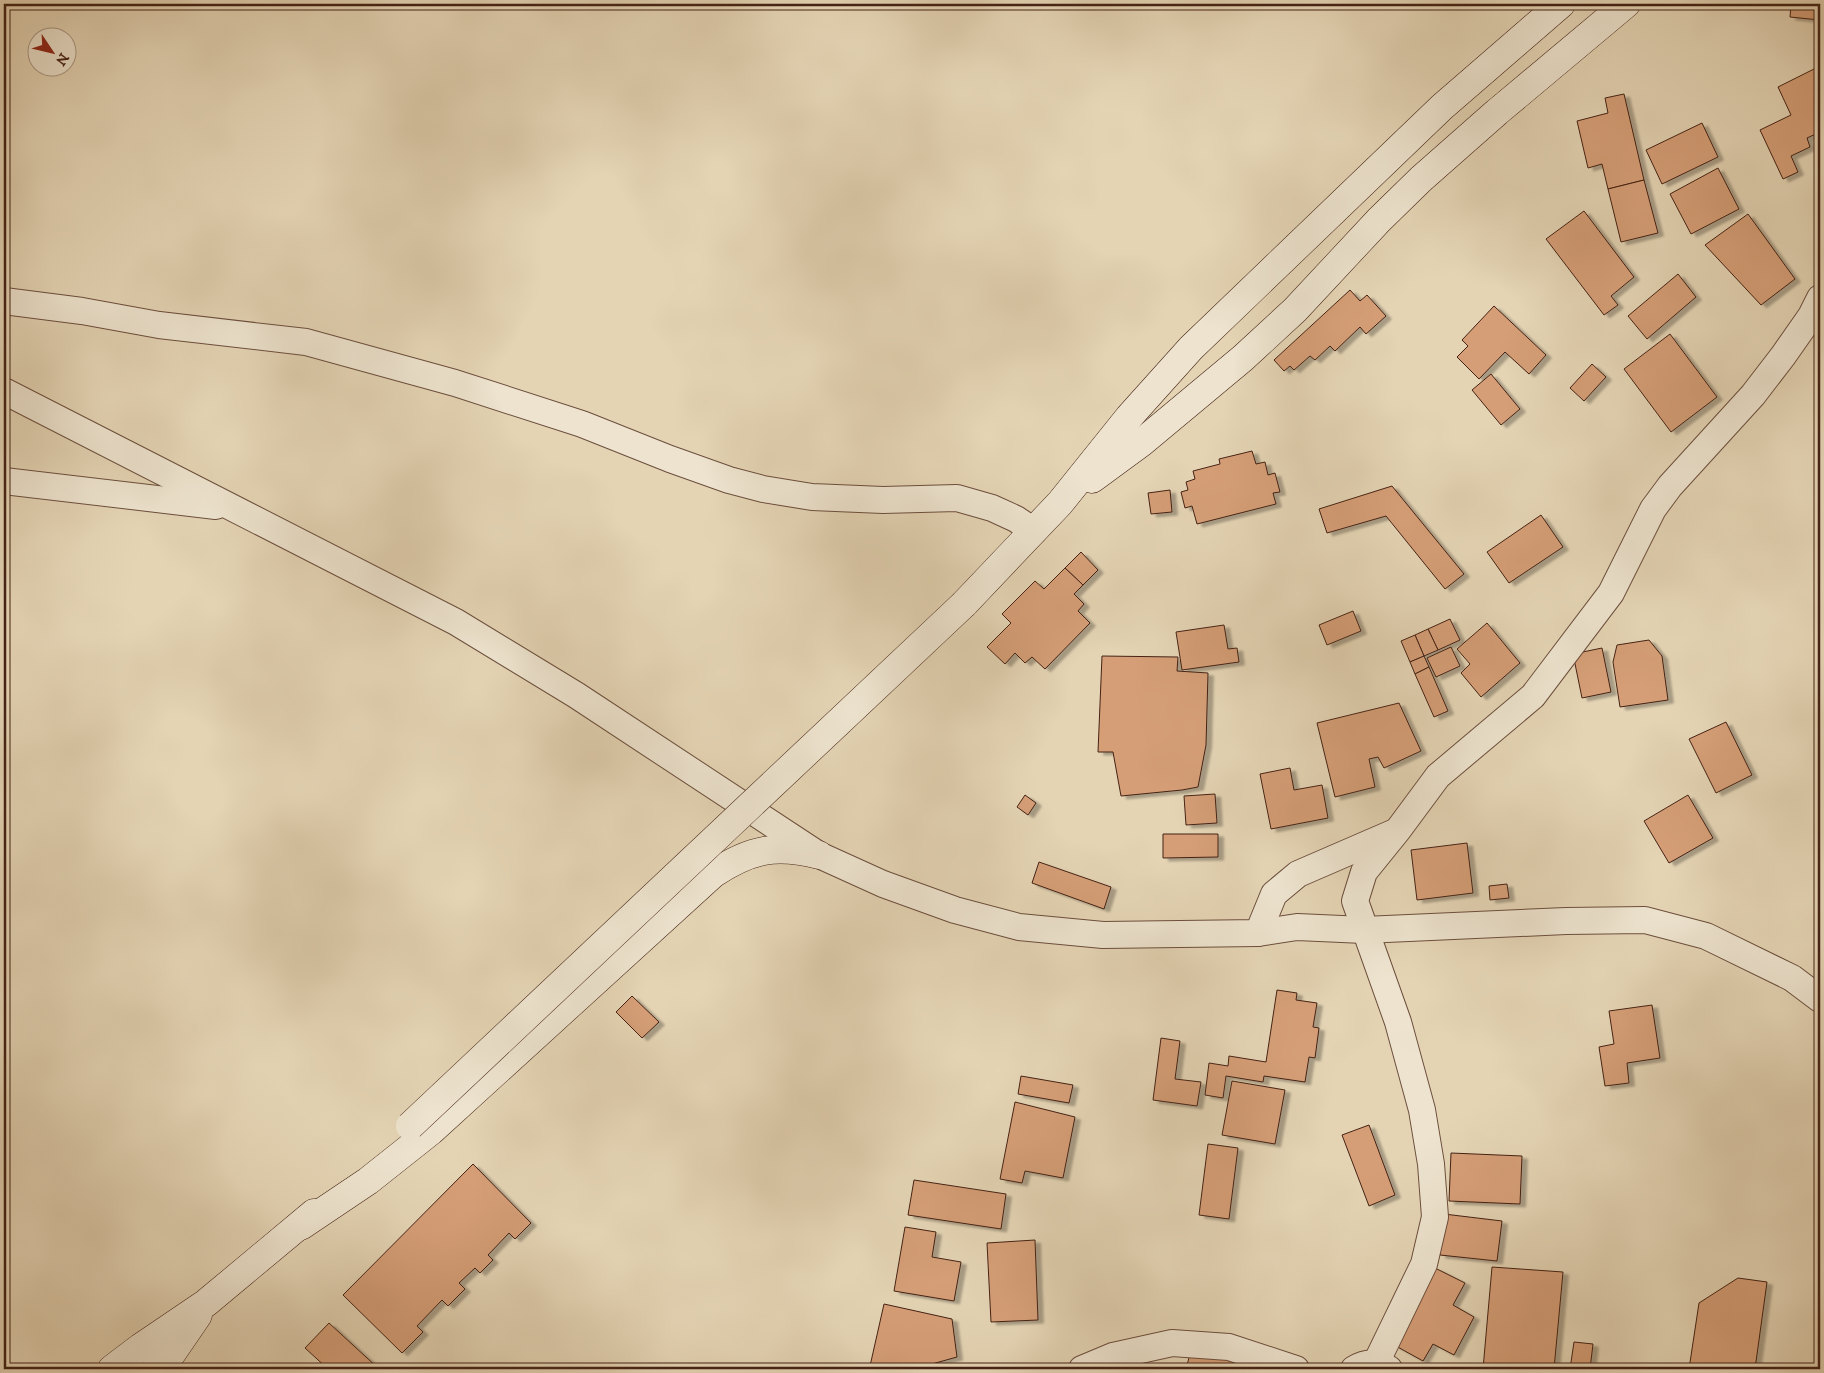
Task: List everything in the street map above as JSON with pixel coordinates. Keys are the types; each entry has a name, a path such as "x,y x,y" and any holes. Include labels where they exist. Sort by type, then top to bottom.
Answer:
{"street":[{"path":"112,1369 206,1303 301,1226 410,1126 964,604 1060,503 1129,417 1191,348 1442,107 1561,4"},
{"path":"1060,503 1141,443 1243,358 1295,310 1379,220 1421,179 1497,112 1626,4"},
{"path":"1373,1367 1424,1264 1435,1217 1431,1164 1422,1110 1398,1022 1355,902 1364,872 1438,776 1533,696 1611,593 1653,510 1670,486 1753,395 1806,324 1820,298"},
{"path":"4,301 82,311 159,325 306,342 464,386 582,424 728,480 762,489 821,498 883,500 957,498 992,508 1034,530"},
{"path":"4,391 456,622 576,695 819,855 882,884 955,910 1019,927 1103,935 1258,932 1297,927 1364,930 1566,921 1645,920 1706,936 1792,978 1820,999"},
{"path":"4,481 234,509"},
{"path":"1258,932 1274,894 1298,874 1398,830"},
{"path":"301,1226 368,1181 431,1131 713,874 732,861 752,853 775,849 797,850 819,855"},
{"path":"156,1369 172,1353 206,1303"},
{"path":"1082,1369 1113,1356 1172,1342 1229,1347 1296,1369"}],"building":[{"path":"1791,4 1820,4 1820,20 1790,17"},
{"path":"1816,68 1820,77 1820,101 1815,104 1820,115 1820,132 1807,138 1810,147 1791,156 1798,172 1783,179 1760,130 1791,115 1778,87"},
{"path":"1624,94 1644,180 1608,189 1602,164 1588,168 1577,121 1608,113 1605,98"},
{"path":"1702,123 1718,157 1662,184 1646,150"},
{"path":"1718,168 1739,209 1691,234 1670,194"},
{"path":"1644,180 1658,233 1621,242 1608,189"},
{"path":"1584,211 1634,277 1611,296 1618,305 1604,315 1546,239"},
{"path":"1748,214 1795,279 1761,305 1705,245"},
{"path":"1678,274 1696,297 1647,339 1628,316"},
{"path":"1350,290 1360,301 1367,295 1386,316 1366,334 1360,327 1335,351 1330,346 1315,360 1310,356 1294,370 1290,366 1284,371 1274,360"},
{"path":"1494,306 1546,355 1529,374 1505,352 1479,379 1457,357 1468,346 1462,340"},
{"path":"1670,334 1717,397 1671,432 1624,369"},
{"path":"1592,364 1606,377 1584,401 1570,388"},
{"path":"1491,374 1520,409 1501,425 1472,390"},
{"path":"1252,451 1256,464 1265,462 1268,475 1275,473 1280,492 1273,493 1276,504 1197,524 1192,506 1185,508 1181,492 1188,490 1186,482 1195,479 1193,471 1220,464 1219,459"},
{"path":"1392,486 1464,574 1445,589 1386,516 1327,533 1319,509"},
{"path":"1170,490 1172,512 1151,514 1148,493"},
{"path":"1541,515 1563,547 1509,583 1487,552"},
{"path":"1081,552 1098,570 1083,585 1065,568"},
{"path":"1065,568 1083,585 1074,594 1084,604 1078,611 1090,623 1045,669 1032,657 1025,663 1015,653 1005,664 987,647 1011,623 1002,614 1035,581 1044,589"},
{"path":"1353,611 1361,631 1327,645 1319,625"},
{"path":"1450,619 1460,640 1438,650 1428,629"},
{"path":"1487,623 1520,663 1481,697 1461,673 1470,664 1457,649"},
{"path":"1224,625 1228,649 1237,648 1239,662 1182,670 1176,632"},
{"path":"1428,629 1438,650 1424,656 1415,635"},
{"path":"1415,635 1424,656 1410,662 1401,641"},
{"path":"1649,640 1662,656 1668,700 1620,707 1613,662 1617,645"},
{"path":"1451,647 1460,666 1436,677 1427,658"},
{"path":"1602,648 1611,692 1582,698 1573,654"},
{"path":"1102,656 1178,657 1177,671 1208,673 1206,745 1198,787 1121,796 1113,752 1098,752"},
{"path":"1424,656 1429,667 1415,674 1410,662"},
{"path":"1429,667 1448,711 1434,717 1415,674"},
{"path":"1399,703 1421,751 1384,768 1378,757 1369,759 1375,787 1335,797 1317,723"},
{"path":"1726,722 1752,775 1716,793 1689,739"},
{"path":"1290,768 1294,790 1322,785 1328,818 1271,829 1260,774"},
{"path":"1215,794 1217,823 1186,825 1184,796"},
{"path":"1025,795 1036,803 1028,815 1017,807"},
{"path":"1688,795 1713,838 1669,863 1644,821"},
{"path":"1163,834 1218,834 1218,857 1163,858"},
{"path":"1467,843 1473,893 1417,900 1411,850"},
{"path":"1039,862 1111,887 1104,909 1032,883"},
{"path":"1507,884 1509,898 1490,900 1489,886"},
{"path":"1277,990 1297,993 1296,1000 1317,1003 1313,1027 1319,1028 1315,1058 1309,1057 1305,1082 1264,1076 1263,1082 1226,1076 1223,1098 1205,1095 1209,1063 1228,1066 1229,1056 1266,1062"},
{"path":"632,996 659,1022 642,1038 616,1012"},
{"path":"1652,1005 1660,1058 1627,1063 1629,1083 1605,1086 1599,1047 1614,1044 1609,1011"},
{"path":"1161,1038 1180,1041 1175,1079 1201,1082 1197,1106 1153,1100"},
{"path":"1021,1076 1073,1085 1069,1103 1018,1094"},
{"path":"1232,1081 1285,1090 1275,1144 1222,1135"},
{"path":"1015,1102 1075,1117 1063,1178 1025,1171 1022,1183 1000,1179"},
{"path":"1369,1125 1395,1195 1369,1206 1342,1135"},
{"path":"1208,1144 1238,1148 1229,1219 1199,1215"},
{"path":"1451,1153 1522,1156 1520,1204 1449,1201"},
{"path":"473,1164 531,1223 515,1239 509,1233 488,1255 493,1260 480,1273 475,1268 459,1283 465,1289 448,1306 442,1300 417,1326 423,1332 402,1353 343,1295"},
{"path":"914,1180 1006,1194 1001,1229 908,1215"},
{"path":"1444,1214 1502,1221 1497,1261 1440,1255"},
{"path":"905,1227 936,1232 932,1257 961,1262 954,1301 894,1291"},
{"path":"1035,1240 1038,1320 991,1322 987,1243"},
{"path":"1492,1267 1563,1272 1554,1369 1483,1369"},
{"path":"1435,1268 1465,1283 1453,1305 1474,1317 1454,1355 1433,1344 1423,1361 1394,1345"},
{"path":"1738,1278 1767,1282 1755,1369 1689,1369 1699,1303"},
{"path":"884,1304 952,1319 957,1357 914,1369 884,1369 870,1366"},
{"path":"329,1323 379,1369 328,1369 305,1348"},
{"path":"1574,1342 1593,1344 1590,1369 1570,1369"},
{"path":"1191,1350 1272,1369 1186,1369"}]}
